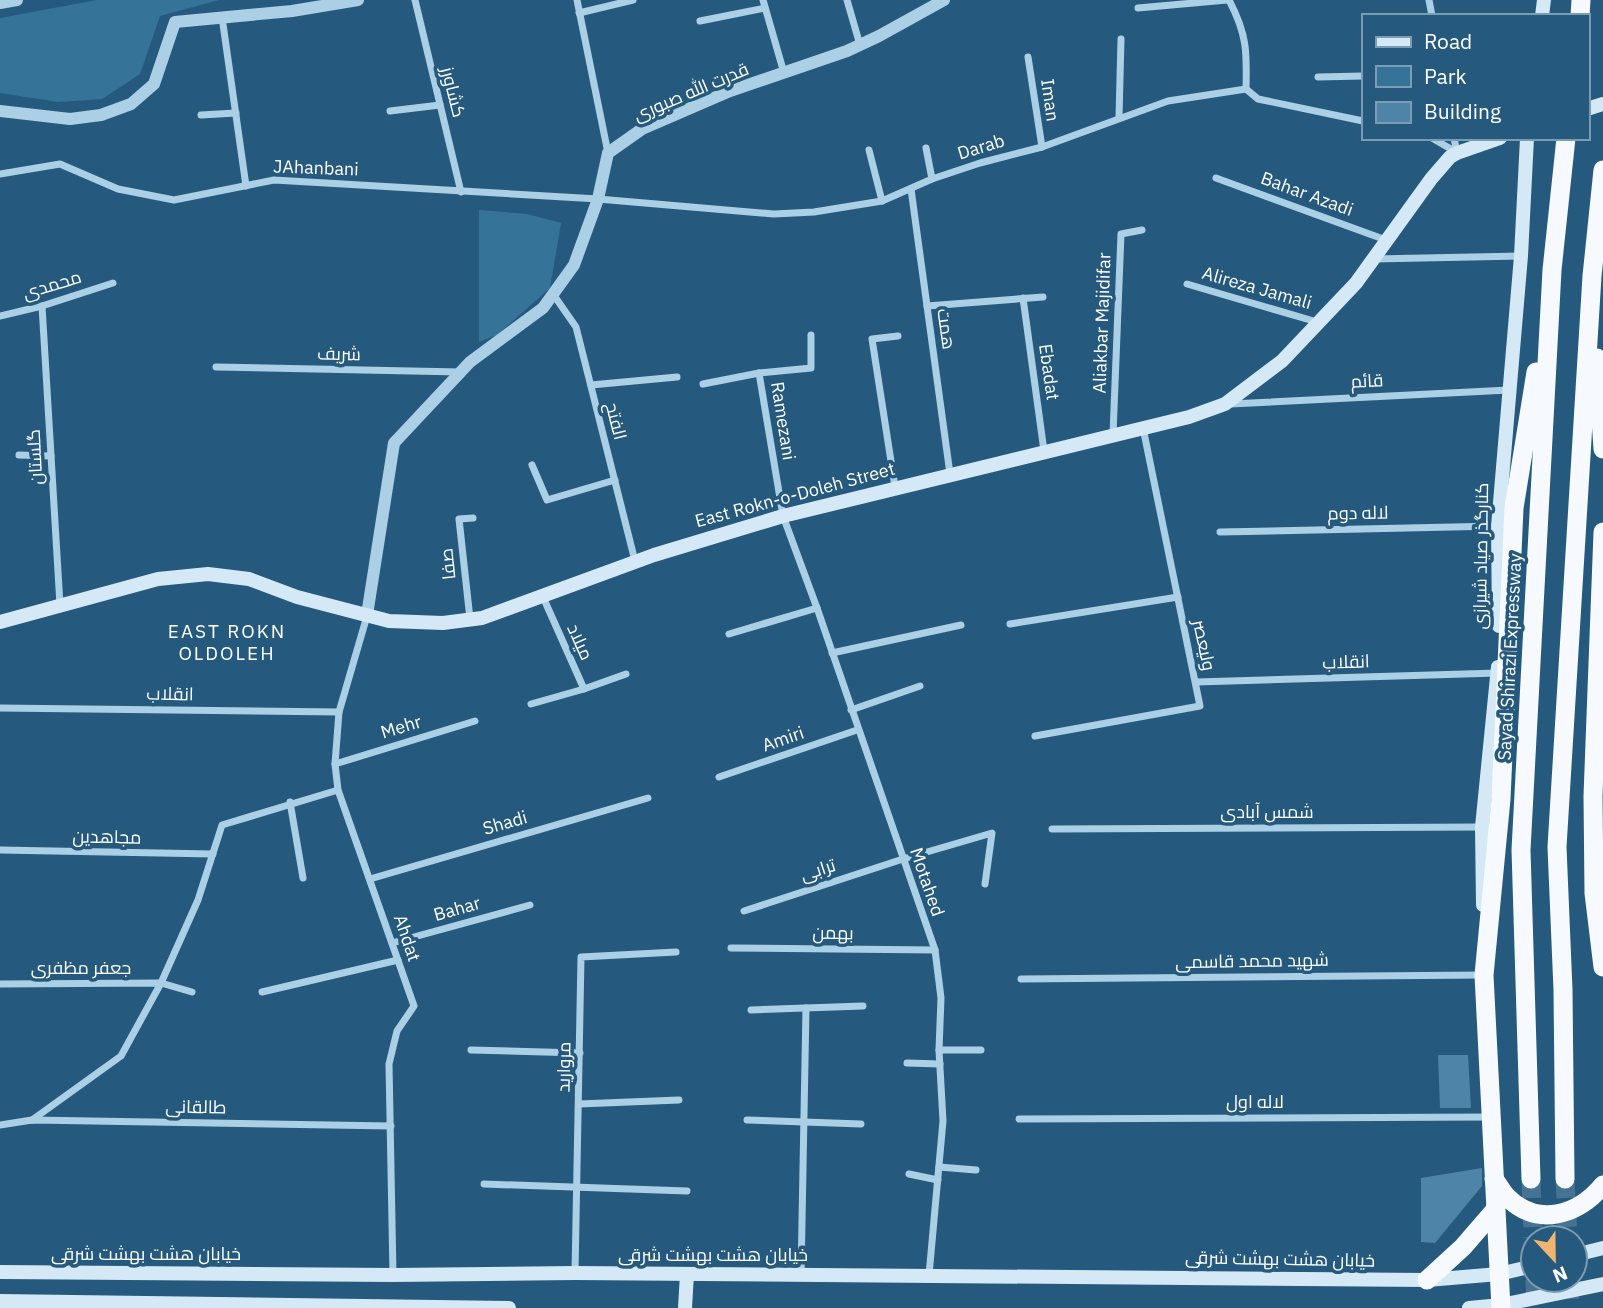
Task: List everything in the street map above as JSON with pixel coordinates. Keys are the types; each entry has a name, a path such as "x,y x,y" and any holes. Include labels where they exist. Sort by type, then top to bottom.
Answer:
{"highway":[{"name":"Sayad Shirazi Expressway","path":"1531,1179 1521,850 1552,270 1566,140"},
{"path":"1565,1180 1563,990 1557,847 1592,276 1603,170"},
{"path":"1501,1306 1484,975 1501,799 1514,508 1552,270"},
{"path":"1592,276 1603,449"},
{"path":"1603,532 1592,796 1594,893 1603,967"},
{"path":"1494,1179 1507,1197 1526,1210 1548,1215 1570,1212 1590,1201 1603,1185"},
{"path":"1427,1280 1463,1247 1495,1210"}],"main road":[{"name":"East Rokn-o-Doleh Street","path":"0,622 158,579 208,574 249,579 297,597 389,621 443,622 482,618 635,562 783,516 1189,417 1225,404 1282,361 1356,283 1456,145 1487,140"},
{"name":"کنارگذر صیاد شیرازی","path":"1484,975 1482,827 1498,673 1500,594 1497,526 1521,256 1527,140"},
{"name":"خیابان هشت بهشت شرقی","path":"0,1272 393,1275 575,1273 1427,1280 1499,1274 1519,1269"},
{"path":"685,1308 687,1274"},
{"path":"1469,1308 1501,1306 1603,1284"},
{"path":"0,1301 509,1308"}],"street":[{"path":"0,3 17,0"},
{"path":"0,111 70,119 102,115 131,104 154,84 175,22 292,11 358,0"},
{"name":"کشاورز","path":"415,0 461,192"},
{"path":"368,615 394,443 470,362 543,308 574,265 598,200 608,153 577,0"},
{"path":"579,13 633,0"},
{"path":"846,0 860,45"},
{"name":"قدرت الله صبوری","path":"608,153 642,129 730,91 860,45 944,0"},
{"path":"1138,8 1228,0 1238,18 1247,47 1246,89 1258,99 1362,121"},
{"path":"700,20 764,4 784,73"},
{"path":"222,17 246,186"},
{"path":"1119,117 1121,39"},
{"name":"Iman","path":"1028,57 1042,147"},
{"path":"1318,77 1362,76"},
{"name":"Darab","path":"598,200 774,214 814,212 881,201 932,179 1042,147 1168,101 1246,89"},
{"path":"390,111 440,106"},
{"path":"201,115 236,113"},
{"path":"1439,140 1456,145"},
{"path":"926,148 932,179"},
{"path":"869,150 881,201"},
{"name":"JAhanbani","path":"0,174 60,164 118,190 174,201 274,180 598,200"},
{"name":"Bahar Azadi","path":"1216,177 1387,240"},
{"name":"همت","path":"911,189 950,474"},
{"name":"Aliakbar Majidifar","path":"1113,435 1121,234 1142,230"},
{"path":"1373,259 1521,256"},
{"name":"محمدی","path":"0,316 42,306 113,283"},
{"name":"Alireza Jamali","path":"1187,284 1319,322"},
{"name":"الفتح","path":"553,294 576,327 635,562"},
{"path":"927,306 1043,297"},
{"name":"Ebadat","path":"1023,298 1044,451"},
{"name":"گلستان","path":"42,306 60,605"},
{"path":"703,384 759,373 811,368 811,335"},
{"path":"895,487 872,339 898,336"},
{"name":"شریف","path":"216,367 461,372"},
{"name":"Ramezani","path":"759,373 783,516"},
{"path":"591,385 677,377"},
{"name":"قائم","path":"1225,404 1509,390"},
{"name":"ولیعصر","path":"1035,736 1200,706 1143,427"},
{"path":"19,455 51,456"},
{"path":"532,465 547,500 615,480"},
{"name":"Motahed","path":"783,516 935,950 941,998 939,1050 943,1121 929,1275"},
{"name":"صفا","path":"470,619 459,519 473,518"},
{"name":"لاله دوم","path":"1220,532 1497,526"},
{"name":"میلاد","path":"531,705 583,689 543,597"},
{"path":"1010,624 1178,597"},
{"path":"729,634 817,608"},
{"name":"Ahdat","path":"368,615 339,712 335,764 338,790 414,1006 397,1031 390,1064 393,1275"},
{"path":"832,653 961,625"},
{"name":"انقلاب","path":"1196,682 1498,673"},
{"path":"583,689 626,674"},
{"path":"851,710 920,686"},
{"name":"انقلاب","path":"0,708 339,712"},
{"name":"Mehr","path":"335,764 475,721"},
{"name":"Amiri","path":"719,777 857,730"},
{"path":"32,1121 121,1056 161,983 198,900 222,825 290,802 338,790"},
{"name":"Shadi","path":"370,879 648,798"},
{"path":"290,802 303,878"},
{"name":"شمس آبادی","path":"1052,829 1482,827"},
{"name":"ترابی","path":"744,911 992,833 985,884"},
{"name":"مجاهدین","path":"0,850 213,854"},
{"name":"Bahar","path":"392,943 530,905"},
{"name":"بهمن","path":"731,948 935,950"},
{"name":"مروارید","path":"575,1273 581,957 676,952"},
{"path":"261,992 398,960"},
{"name":"شهید محمد قاسمی","path":"1021,979 1484,975"},
{"name":"جعفر مظفری","path":"0,984 161,983 192,992"},
{"path":"751,1010 863,1006"},
{"path":"801,1275 806,1008"},
{"path":"471,1050 580,1053"},
{"path":"939,1050 981,1051"},
{"path":"906,1063 940,1064"},
{"path":"579,1104 679,1100"},
{"name":"لاله اول","path":"1019,1119 1491,1117"},
{"path":"747,1120 861,1124"},
{"name":"طالقانی","path":"0,1125 32,1121 391,1126"},
{"path":"939,1167 976,1170"},
{"path":"909,1174 938,1180"},
{"path":"484,1184 687,1191"}],"green space":[{"path":"97,0 219,0 160,16 140,74 102,99 58,102 0,93 0,18"},
{"path":"479,210 527,214 561,223 550,288 497,335 479,342"}],"building":[{"path":"1438,1055 1468,1055 1471,1108 1440,1108"},
{"path":"1482,1168 1482,1186 1435,1243 1421,1242 1421,1178"}],"tunnel":[{"path":"1531,1179 1533,1224"},
{"path":"1565,1179 1567,1224"},
{"path":"1536,1294 1536,1308"},
{"path":"1570,1294 1570,1308"}],"district":[{"name":"EAST ROKN OLDOLEH","path":"227,642"}]}
